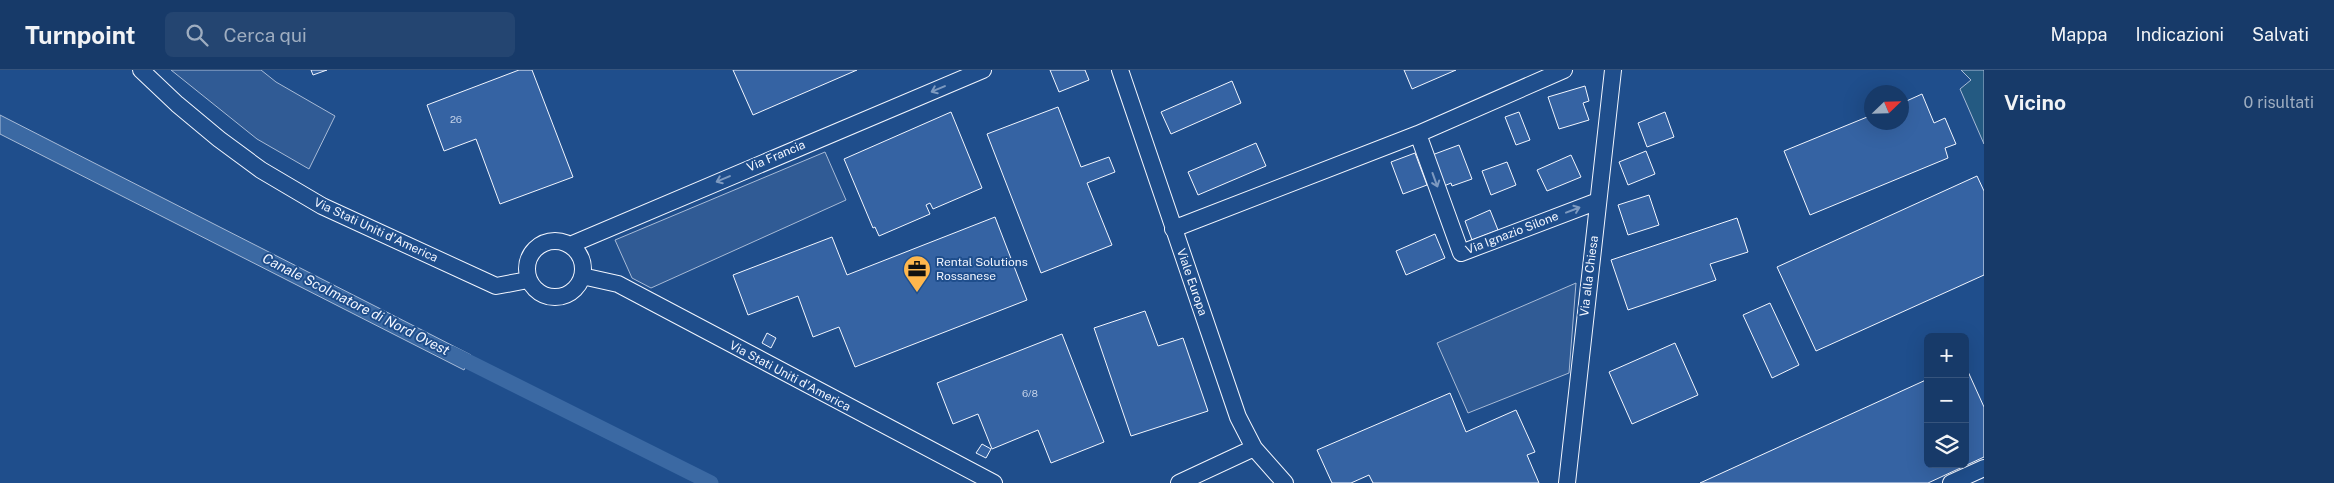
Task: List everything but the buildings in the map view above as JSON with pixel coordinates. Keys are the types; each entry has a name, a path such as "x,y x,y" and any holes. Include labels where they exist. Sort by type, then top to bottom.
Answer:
{"street":[{"name":"Via Stati Uniti d'America","path":"141,70 176,104 219,139 261,170 322,206 496,286 528,280"},
{"name":"Via Francia","path":"570,245 983,70"},
{"name":"Viale Europa","path":"1120,70 1238,417 1254,448 1285,483"},
{"path":"1173,229 1418,134 1564,70"},
{"name":"Via alla Chiesa","path":"1567,483 1613,70"},
{"name":"Via Ignazio Silone","path":"1418,134 1461,253 1598,201"},
{"path":"553,240 570,245 581,258 582,276 573,291 557,297 540,294 528,280 527,262 537,246 553,240"},
{"name":"Via Stati Uniti d'America","path":"582,276 618,284 994,483"},
{"path":"1179,483 1254,448"},
{"path":"1951,483 1984,468"}],"shaded area":[{"path":"171,70 261,70 276,82 335,116 309,169 257,139"},
{"path":"1961,70 1984,70 1984,144 1960,89 1971,80"},
{"path":"825,152 846,200 651,288 632,278 615,240"},
{"path":"1576,283 1569,373 1468,413 1437,343"}],"water":[{"path":"0,115 471,355 464,370 0,134"}],"waterway":[{"name":"Canale Scolmatore di Nord Ovest","path":"451,353 711,483"}],"place":[{"name":"Rental Solutions Rossanese","path":"917,293"}]}
